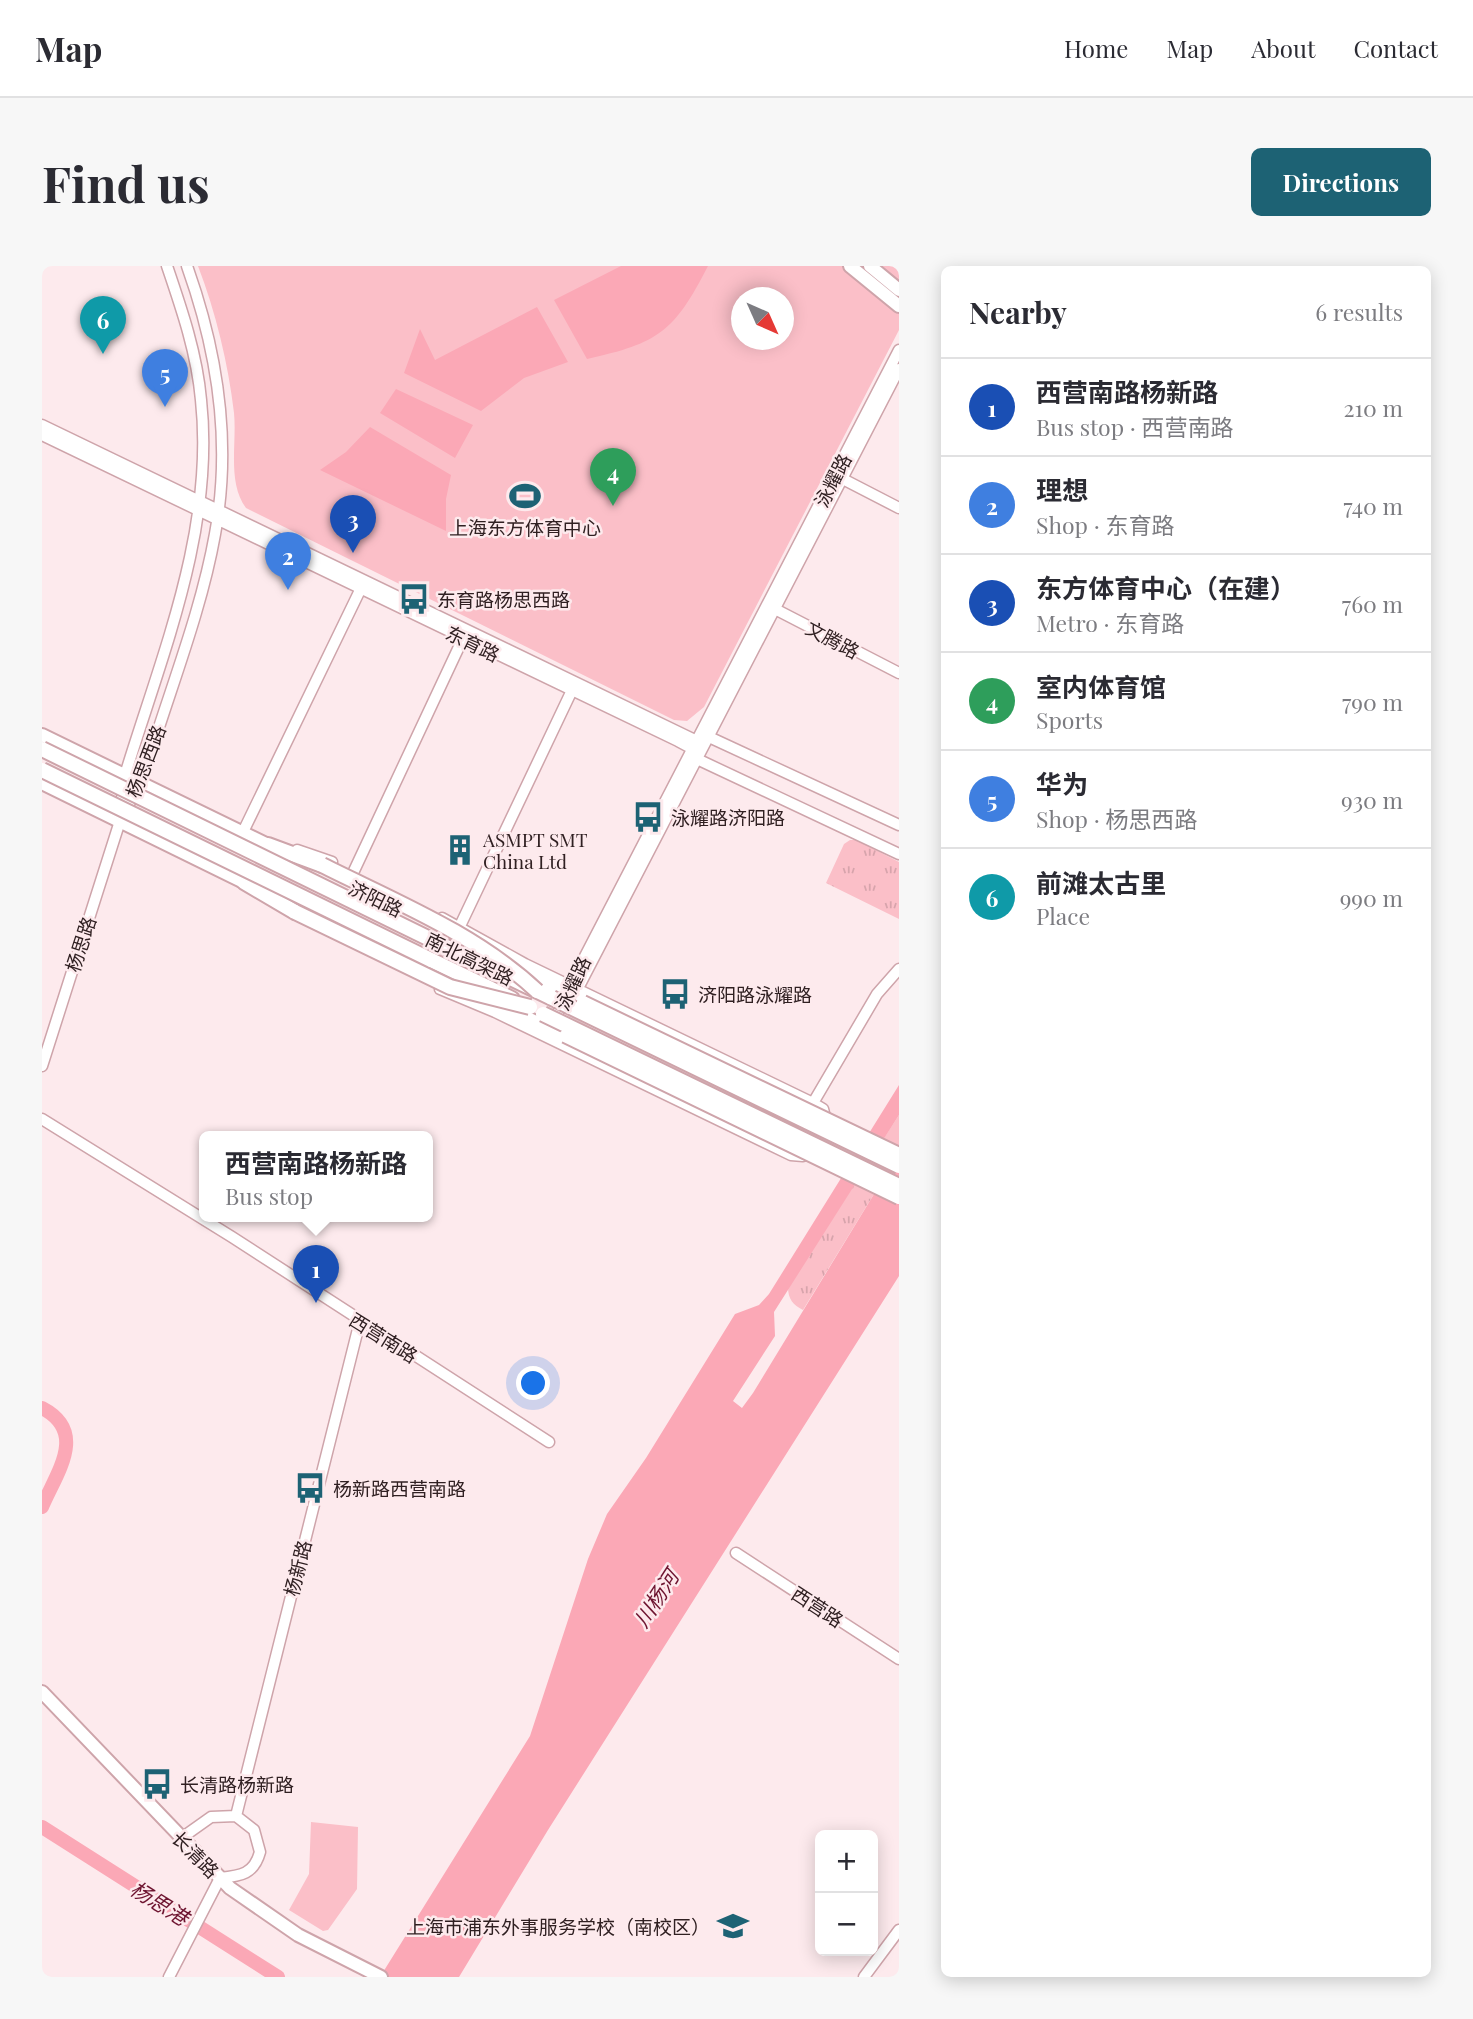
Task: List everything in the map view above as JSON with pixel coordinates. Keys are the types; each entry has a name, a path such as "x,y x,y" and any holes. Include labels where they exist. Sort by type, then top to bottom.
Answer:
{"highway":[{"name":"南北高架路","path":"42,749 899,1167"},
{"name":"南北高架路","path":"42,770 899,1186"},
{"path":"268,845 322,865 479,944 512,967 537,990"},
{"path":"244,882 295,912 450,986 530,1007"}],"main road":[{"path":"850,266 899,306"},
{"path":"870,266 899,290"},
{"name":"济阳路","path":"42,735 899,1154"},
{"path":"42,783 899,1198"},
{"name":"长清路","path":"42,1692 220,1878 298,1935 381,1977"}],"street":[{"name":"杨思西路","path":"120,821 125,775 187,569 200,506 204,449 201,399 192,346 167,266"},
{"name":"杨思西路","path":"120,821 141,783 205,574 218,515 223,449 220,397 211,341 187,266"},
{"name":"泳耀路","path":"551,1029 574,993 838,477 899,350"},
{"name":"泳耀路","path":"838,477 899,369"},
{"name":"东育路","path":"42,425 218,515 574,687 899,854"},
{"name":"东育路","path":"42,435 200,506"},
{"path":"838,477 899,509"},
{"path":"242,834 363,585"},
{"name":"泳耀路","path":"696,750 709,737 771,607"},
{"name":"文腾路","path":"771,607 899,673"},
{"path":"353,873 465,634"},
{"path":"460,926 574,687"},
{"path":"696,750 709,737 899,825"},
{"name":"杨思路","path":"42,1066 120,821"},
{"path":"244,882 293,918 792,1155 803,1156 807,1152 825,1117 823,1109 813,1103 574,993 460,926 314,854 268,845"},
{"path":"813,1103 877,994 899,969"},
{"name":"西营南路","path":"42,1119 199,1217"},
{"name":"西营南路","path":"208,1222 549,1442"},
{"name":"杨新路","path":"236,1816 360,1321"},
{"name":"西营路","path":"736,1553 899,1659"},
{"path":"169,1977 220,1878 241,1876 250,1871 260,1852 254,1830 236,1816 211,1817 180,1839"},
{"path":"864,1977 899,1930"}],"green space":[{"name":"上海东方体育中心","path":"198,266 899,266 899,330 704,707 687,721 674,720 246,508 240,498 235,475 234,413 216,320"},
{"path":"856,840 899,862 899,919 826,883 844,844"},
{"path":"899,1115 899,1153 803,1310 792,1301 788,1287"},
{"path":"311,1822 358,1827 357,1889 328,1930 323,1931 289,1910 309,1874"}],"water":[{"path":"621,266 708,266 685,306 662,331 632,347 587,359 554,300"},
{"path":"537,307 568,362 524,378 481,411 404,373 420,329 435,360"},
{"path":"396,389 473,425 455,458 380,413"},
{"path":"370,427 451,475 446,499 446,531 320,470 346,452"},
{"name":"川杨河","path":"899,1085 899,1115 774,1312 775,1336 733,1401 742,1408 753,1393 899,1153 899,1276 548,1830 459,1977 380,1977 530,1736 588,1559 607,1514 646,1458 735,1314 759,1305 769,1294"}],"waterway":[{"path":"42,1408 56,1418 64,1429 66,1441 61,1467 42,1507"},
{"name":"杨思港","path":"42,1827 278,1977"}],"place":[{"name":"前滩太古里","path":"103,354"},
{"name":"华为","path":"165,407"},
{"name":"上海东方体育中心","path":"525,496"},
{"name":"室内体育馆","path":"613,506"},
{"name":"东方体育中心（在建）","path":"353,553"},
{"name":"理想","path":"288,590"},
{"name":"东育路杨思西路","path":"414,599"},
{"name":"泳耀路济阳路","path":"648,817"},
{"name":"ASMPT SMT China Ltd","path":"460,850"},
{"name":"济阳路泳耀路","path":"675,994"},
{"name":"西营南路杨新路","path":"316,1303"},
{"name":"杨新路西营南路","path":"310,1488"},
{"name":"长清路杨新路","path":"157,1784"},
{"name":"上海市浦东外事服务学校（南校区）","path":"733,1926"}]}
